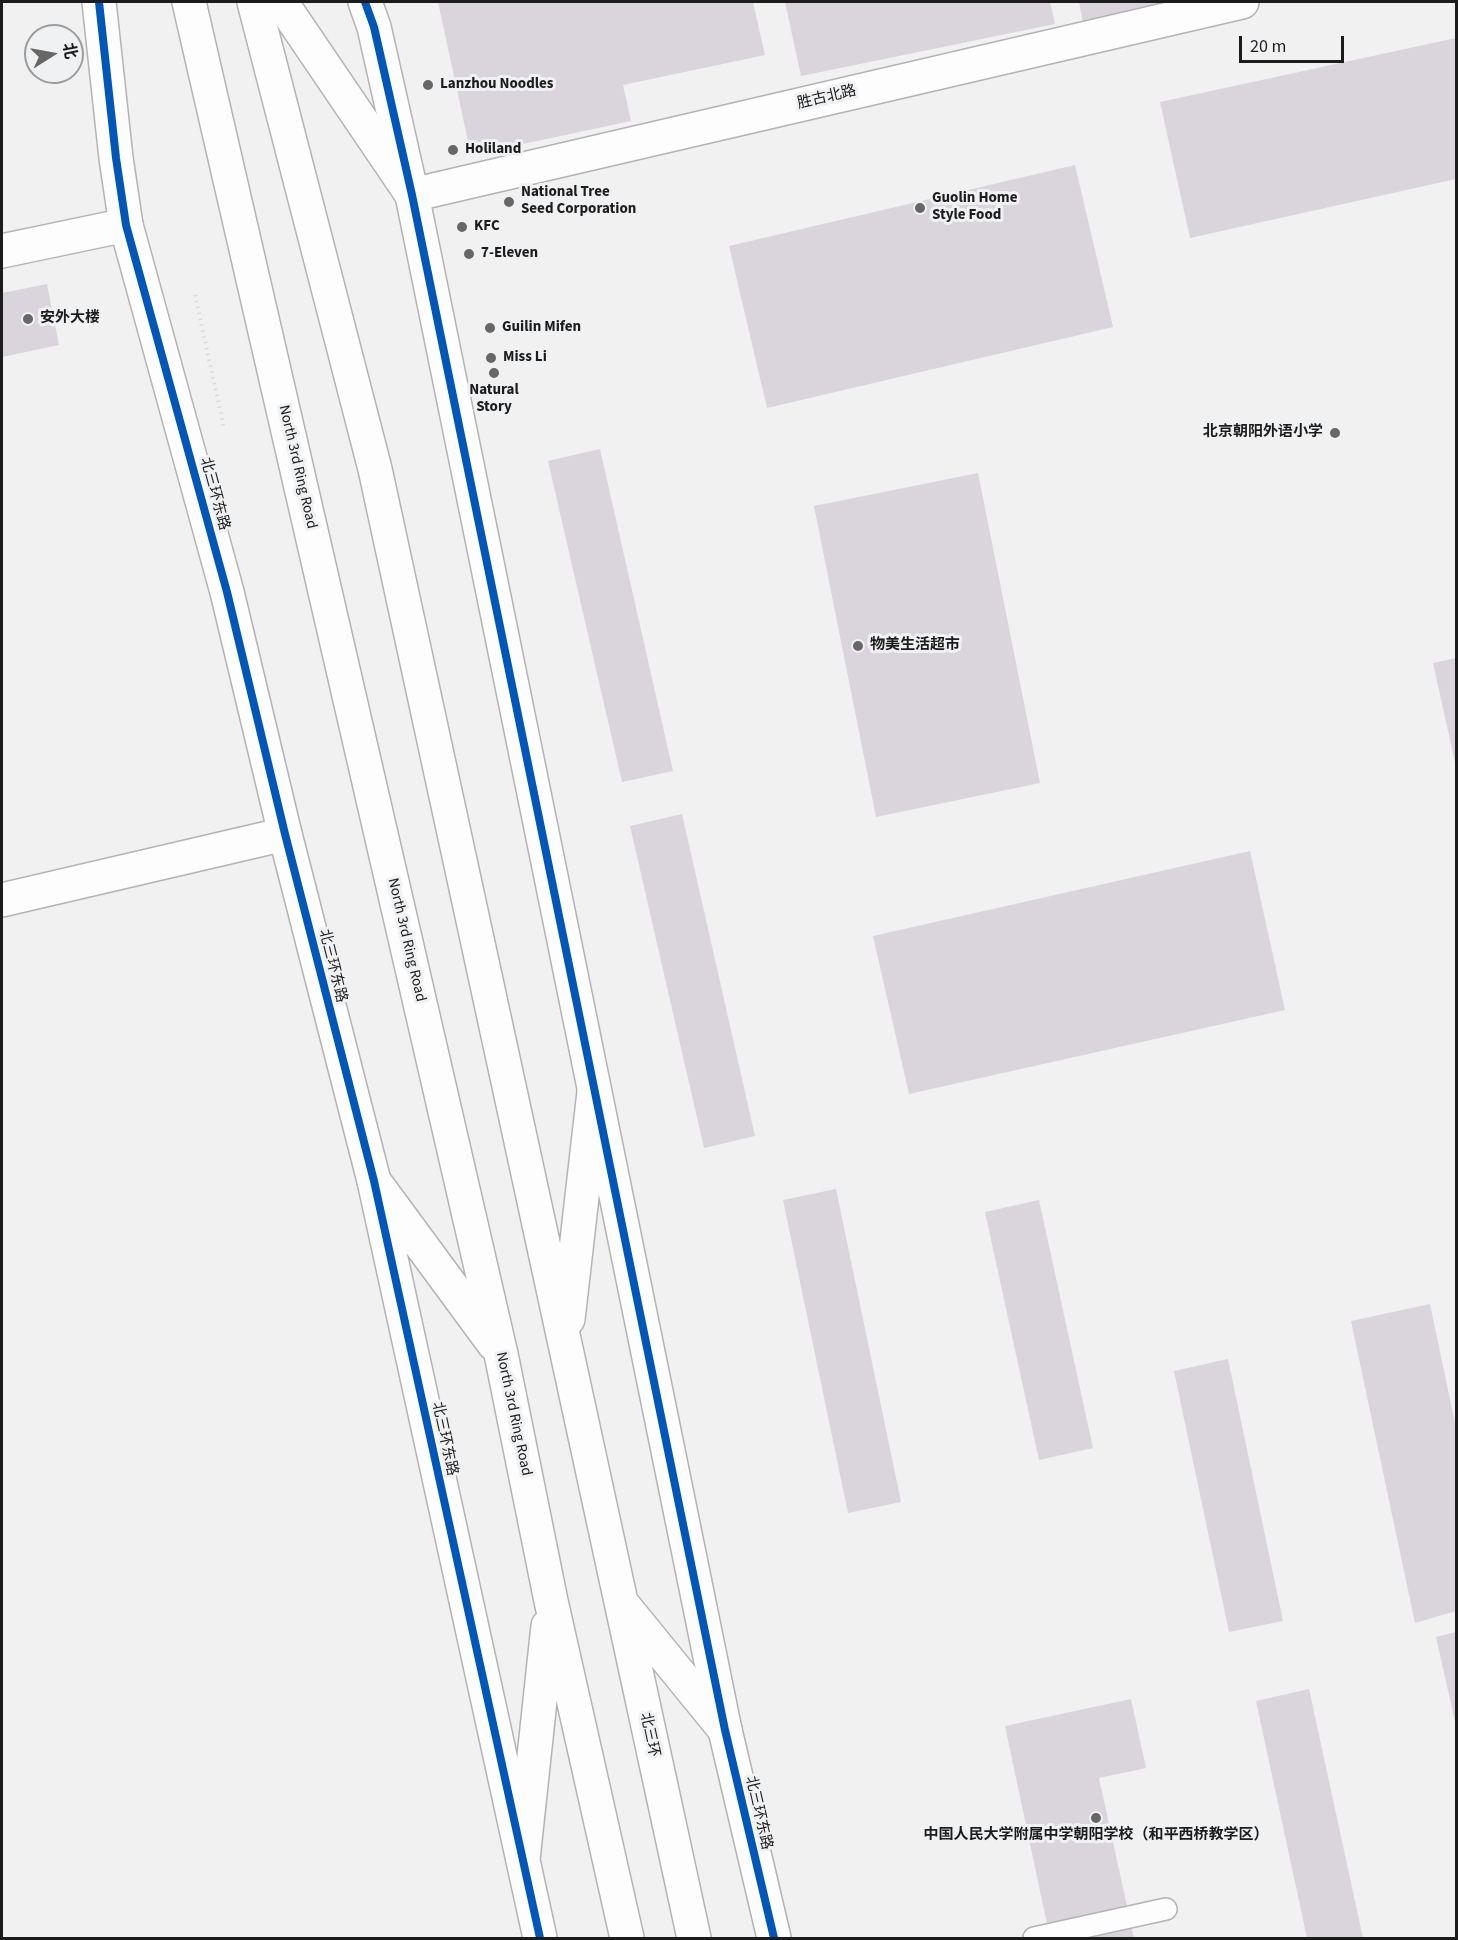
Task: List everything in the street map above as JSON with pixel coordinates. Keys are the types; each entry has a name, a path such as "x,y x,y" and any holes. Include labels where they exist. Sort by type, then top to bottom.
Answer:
{"main road":[{"path":"77,2 116,158"},
{"name":"北三环东路","path":"99,2 116,158 126,225 227,592 285,834 374,1181 540,1938"},
{"name":"North 3rd Ring Road","path":"189,2 501,1354 551,1601 627,1938"},
{"path":"254,2 375,469 619,1600 725,1730"},
{"path":"281,2 412,195"},
{"name":"胜古北路","path":"412,195 1242,2"},
{"name":"北三环东路","path":"369,10 412,195 725,1730 774,1938"},
{"path":"2,251 126,225"},
{"path":"2,900 285,834"},
{"path":"565,1344 594,1092"},
{"path":"374,1181 501,1354"},
{"name":"北三环","path":"619,1600 694,1938"},
{"path":"523,1859 551,1601"}],"lane":[{"path":"1034,1938 1166,1910"}],"path":[{"path":"195,295 224,428"}],"building":[{"path":"438,2 753,2 765,55 623,85 631,121 471,155"},
{"path":"785,2 1050,2 1055,24 801,76"},
{"path":"1079,2 1187,2 1083,22"},
{"path":"1456,38 1456,179 1190,238 1160,102"},
{"path":"1075,165 1113,327 767,408 729,246"},
{"name":"安外大楼","path":"47,284 59,345 2,357 2,293"},
{"path":"600,449 673,771 622,782 548,461"},
{"path":"978,473 1040,783 876,817 814,506"},
{"path":"1456,658 1456,767 1433,663"},
{"path":"682,814 755,1136 704,1148 630,826"},
{"path":"1250,851 1285,1010 909,1094 873,936"},
{"path":"836,1189 901,1502 848,1513 783,1200"},
{"path":"1039,1200 1093,1448 1039,1460 985,1212"},
{"path":"1430,1304 1456,1428 1456,1611 1415,1623 1351,1321"},
{"path":"1228,1359 1283,1621 1229,1632 1174,1371"},
{"path":"1456,1632 1456,1726 1436,1637"},
{"path":"1309,1689 1363,1938 1307,1938 1256,1701"},
{"path":"1131,1699 1146,1768 1099,1778 1134,1938 1050,1938 1005,1726"}],"cycle path":[{"path":"99,2 116,158 126,225 227,592 285,834 374,1181 540,1938"},
{"path":"365,2 374,27 412,195 725,1730 774,1938"}],"place":[{"name":"Lanzhou Noodles","path":"428,85"},
{"name":"Holiland","path":"453,150"},
{"name":"National Tree Seed Corporation","path":"509,202"},
{"name":"Guolin Home Style Food","path":"920,208"},
{"name":"KFC","path":"462,227"},
{"name":"7-Eleven","path":"469,254"},
{"name":"安外大楼","path":"28,319"},
{"name":"Guilin Mifen","path":"490,328"},
{"name":"Miss Li","path":"491,358"},
{"name":"Natural Story","path":"494,373"},
{"name":"北京朝阳外语小学","path":"1335,433"},
{"name":"物美生活超市","path":"858,646"},
{"name":"中国人民大学附属中学朝阳学校（和平西桥教学区）","path":"1096,1818"}]}
